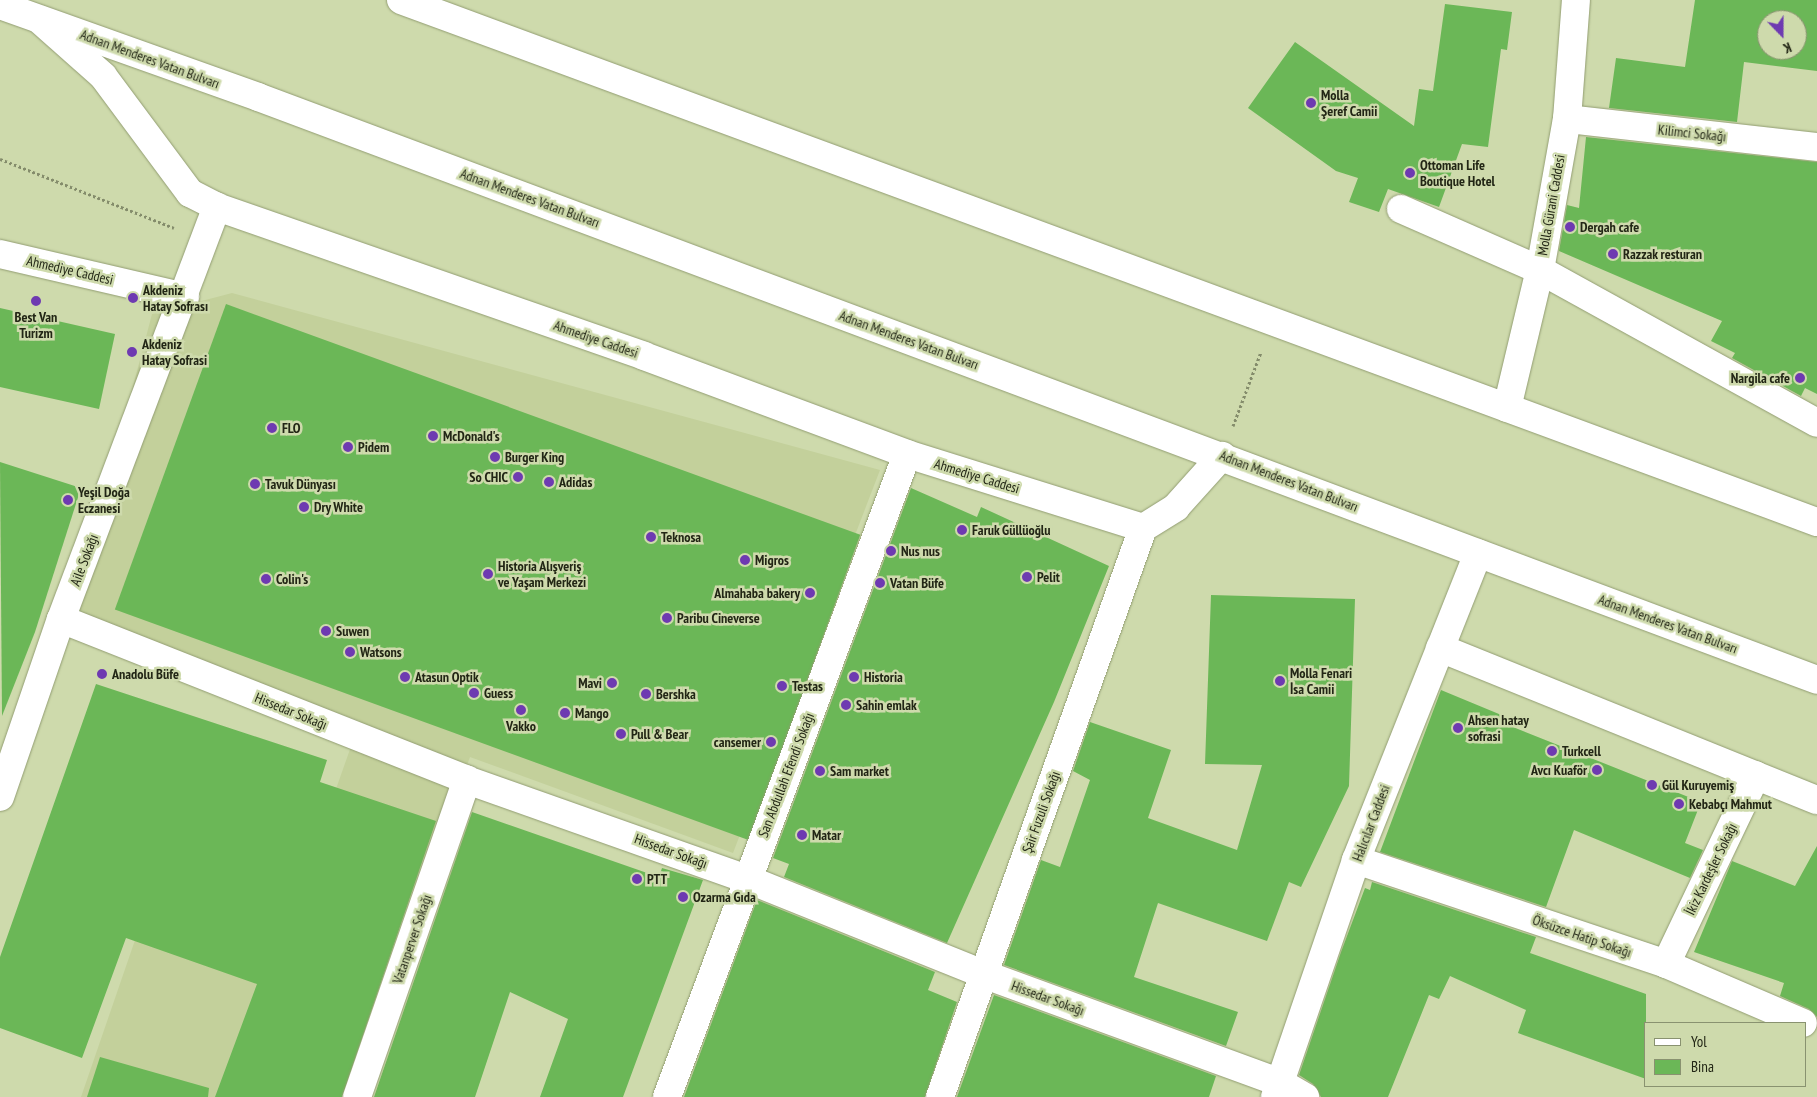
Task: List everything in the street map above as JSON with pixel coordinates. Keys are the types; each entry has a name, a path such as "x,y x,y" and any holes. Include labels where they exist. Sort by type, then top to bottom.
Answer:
{"street":[{"name":"Molla Gürani Caddesi","path":"1507,408 1540,270 1567,119 1576,0"},
{"path":"406,1 1272,324 1817,522"},
{"name":"Adnan Menderes Vatan Bulvarı","path":"0,5 1222,456 1817,680"},
{"name":"Ahmediye Caddesi","path":"40,20 103,76 190,193 218,207 644,356 908,454 1143,528"},
{"name":"Kilimci Sokağı","path":"1567,119 1817,147"},
{"path":"185,297 218,207"},
{"path":"1401,209 1540,270 1817,423"},
{"name":"Ahmediye Caddesi","path":"0,254 185,297"},
{"name":"Aile Sokağı","path":"0,797 61,619 185,297"},
{"name":"San Abdullah Efendi Sokağı","path":"667,1097 747,879 908,454"},
{"path":"1143,528 1176,508 1222,456"},
{"name":"Şair Fuzuli Sokağı","path":"940,1097 982,974 1143,528"},
{"name":"Halıcılar Caddesi","path":"1278,1090 1356,860 1478,553"},
{"name":"Hissedar Sokağı","path":"61,619 467,780 747,879 982,974 1278,1090 1305,1097"},
{"path":"1440,648 1817,800"},
{"name":"İkiz Kardeşler Sokağı","path":"1666,964 1756,775"},
{"name":"Vatanperver Sokağı","path":"356,1097 467,780"},
{"name":"Öksüzce Hatip Sokağı","path":"1356,860 1666,964 1799,1022"}],"path":[{"path":"0,159 206,241"},
{"path":"1222,456 1272,324"}],"shaded area":[{"path":"232,293 880,470 733,853 470,757 344,1097 81,1097 165,853 302,885 360,721 72,619 152,314"}],"building":[{"path":"1695,0 1817,0 1817,71 1744,62 1737,122 1609,108 1616,58 1685,67"},
{"path":"1445,4 1512,12 1507,50 1501,49 1488,147 1462,144 1439,207 1388,189 1379,212 1349,202 1358,178 1336,171 1248,108 1295,42 1414,126 1419,89 1433,91"},
{"path":"1586,137 1817,162 1817,394 1805,388 1801,396 1732,358 1735,353 1711,341 1722,321 1559,251 1567,205 1579,208"},
{"name":"Historia Alışveriş ve Yaşam Merkezi","path":"226,304 860,535 749,840 115,609"},
{"path":"0,308 115,334 99,409 0,387"},
{"path":"0,462 81,488 35,632 2,716"},
{"path":"911,488 977,517 981,507 1109,566 1054,702 947,943 784,877 789,864 773,858"},
{"path":"1211,595 1355,599 1349,786 1301,887 1289,882 1267,941 1158,903 1134,977 1238,1012 1226,1046 1004,965 1041,860 1060,867 1090,780 1073,771 1090,722 1171,750 1148,818 1237,850 1262,765 1205,764"},
{"path":"96,684 327,760 320,782 436,821 342,1097 215,1097 257,984 126,938 82,1058 0,1028 0,957"},
{"path":"1441,690 1511,719 1508,725 1701,802 1685,843 1703,850 1690,878 1574,830 1546,907 1380,852"},
{"path":"472,812 659,877 662,868 703,880 623,1097 540,1097 568,1019 510,992 475,1097 374,1097"},
{"path":"1817,846 1817,1017 1809,1009 1780,996 1784,983 1694,952 1732,861 1795,886"},
{"path":"1372,882 1536,937 1530,953 1646,994 1644,1078 1518,1033 1526,1010 1450,976 1439,999 1429,995 1388,1097 1321,1097 1313,1084 1299,1075 1365,888 1370,890"},
{"path":"757,900 935,972 928,990 957,1002 925,1097 684,1097"},
{"path":"994,995 1216,1076 1209,1097 957,1097"},
{"path":"100,1057 209,1088 208,1097 87,1097"}],"place":[{"name":"Molla Şeref Camii","path":"1311,103"},
{"name":"Ottoman Life Boutique Hotel","path":"1410,173"},
{"name":"Dergah cafe","path":"1570,227"},
{"name":"Razzak resturan","path":"1613,254"},
{"name":"Akdeniz Hatay Sofrası","path":"133,298"},
{"name":"Best Van Turizm","path":"36,301"},
{"name":"Akdeniz Hatay Sofrasi","path":"132,352"},
{"name":"Nargila cafe","path":"1800,378"},
{"name":"FLO","path":"272,428"},
{"name":"McDonald's","path":"433,436"},
{"name":"Pidem","path":"348,447"},
{"name":"Burger King","path":"495,457"},
{"name":"So CHIC","path":"518,477"},
{"name":"Adidas","path":"549,482"},
{"name":"Tavuk Dünyası","path":"255,484"},
{"name":"Yeşil Doğa Eczanesi","path":"68,500"},
{"name":"Dry White","path":"304,507"},
{"name":"Faruk Güllüoğlu","path":"962,530"},
{"name":"Teknosa","path":"651,537"},
{"name":"Nus nus","path":"891,551"},
{"name":"Migros","path":"745,560"},
{"name":"Historia Alışveriş ve Yaşam Merkezi","path":"488,574"},
{"name":"Pelit","path":"1027,577"},
{"name":"Colin's","path":"266,579"},
{"name":"Vatan Büfe","path":"880,583"},
{"name":"Almahaba bakery","path":"810,593"},
{"name":"Paribu Cineverse","path":"667,618"},
{"name":"Suwen","path":"326,631"},
{"name":"Watsons","path":"350,652"},
{"name":"Anadolu Büfe","path":"102,674"},
{"name":"Atasun Optik","path":"405,677"},
{"name":"Historia","path":"854,677"},
{"name":"Molla Fenari İsa Camii","path":"1280,681"},
{"name":"Mavi","path":"612,683"},
{"name":"Testas","path":"782,686"},
{"name":"Guess","path":"474,693"},
{"name":"Bershka","path":"646,694"},
{"name":"Sahin emlak","path":"846,705"},
{"name":"Vakko","path":"521,710"},
{"name":"Mango","path":"565,713"},
{"name":"Ahsen hatay sofrasi","path":"1458,728"},
{"name":"Pull & Bear","path":"621,734"},
{"name":"cansemer","path":"771,742"},
{"name":"Turkcell","path":"1552,751"},
{"name":"Avcı Kuaför","path":"1597,770"},
{"name":"Sam market","path":"820,771"},
{"name":"Gül Kuruyemiş","path":"1652,785"},
{"name":"Kebabçı Mahmut","path":"1679,804"},
{"name":"Matar","path":"802,835"},
{"name":"PTT","path":"637,879"},
{"name":"Ozarma Gıda","path":"683,897"}]}
